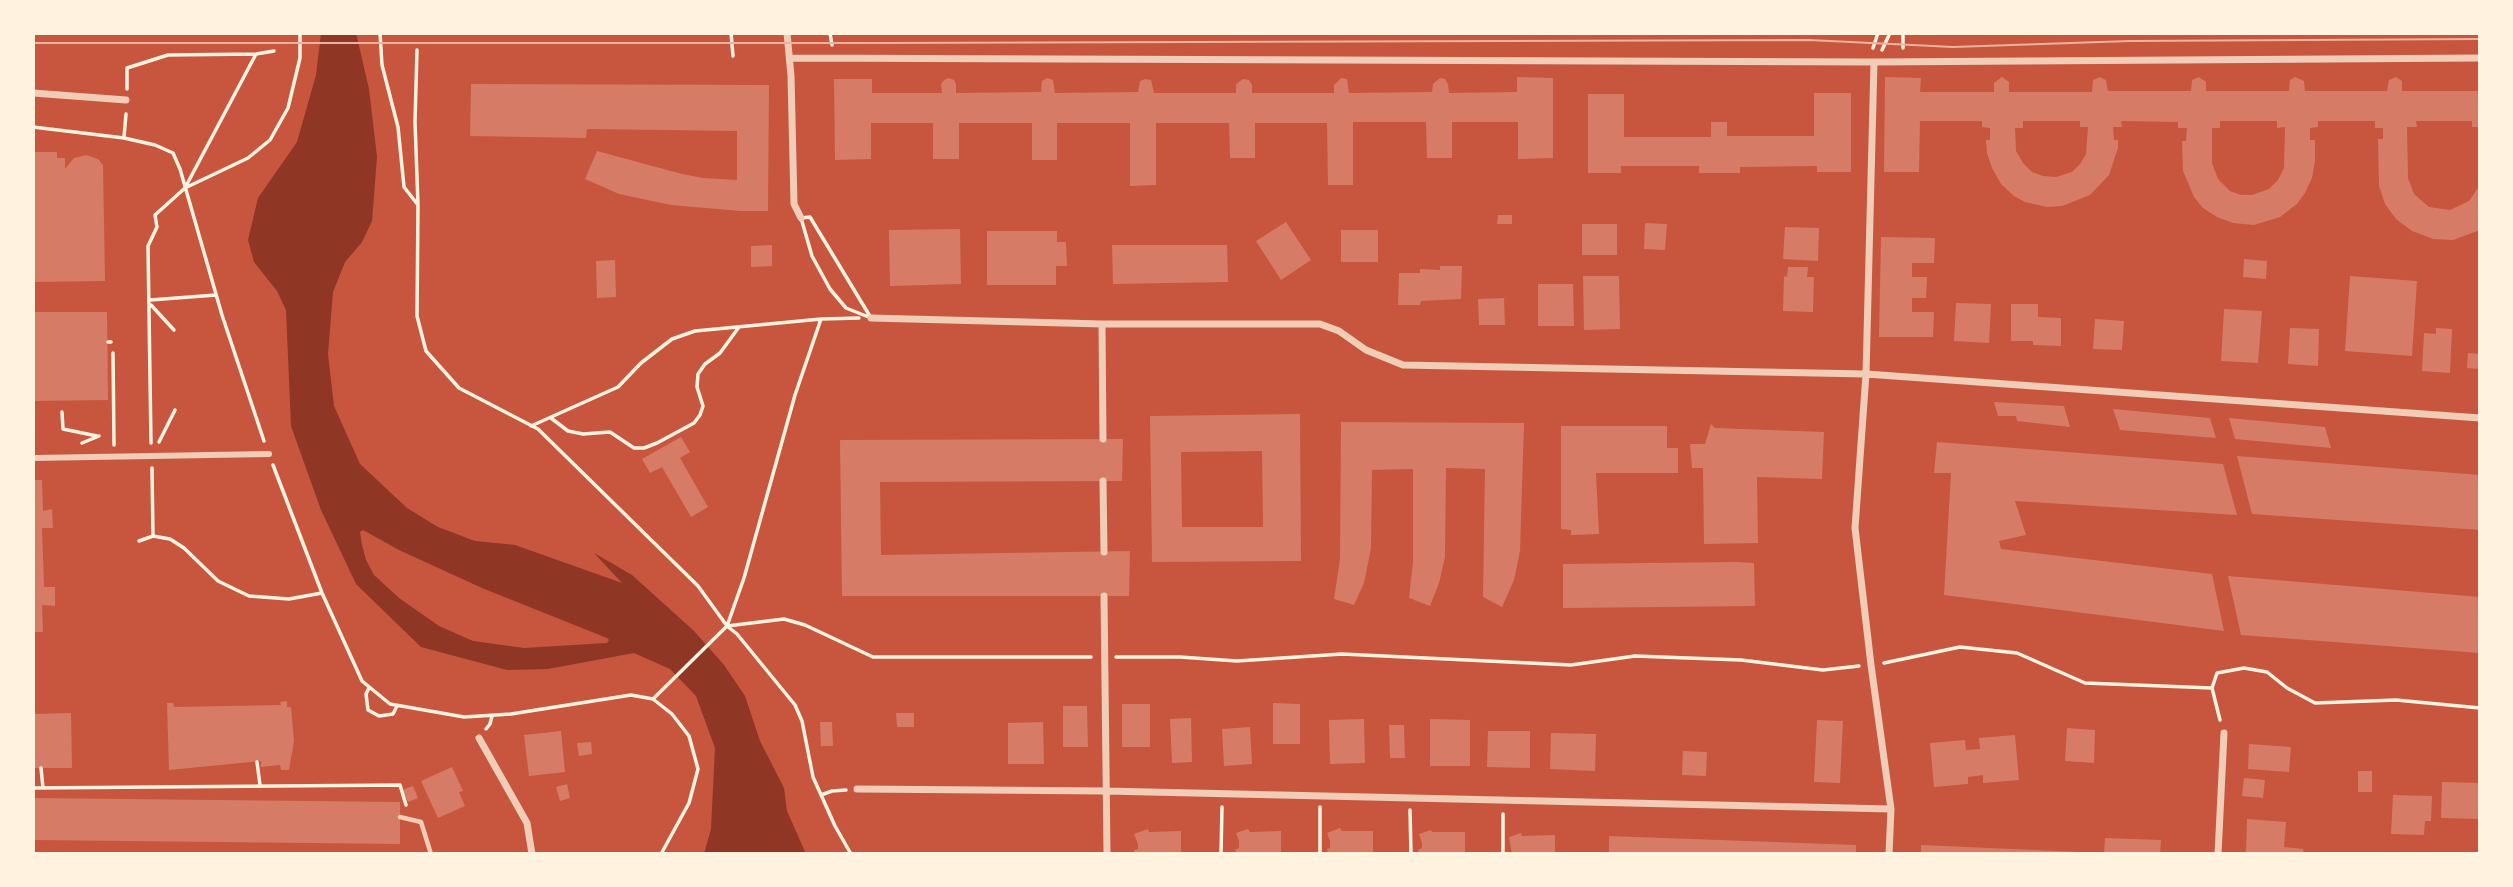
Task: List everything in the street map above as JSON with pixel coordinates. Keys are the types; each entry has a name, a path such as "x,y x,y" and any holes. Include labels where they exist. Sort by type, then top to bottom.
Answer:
{"street":[{"path":"787,33 794,204 801,218"},
{"path":"790,58 1874,62 2480,58"},
{"path":"1874,62 1866,374 1855,528 1891,809 1889,854"},
{"path":"33,93 126,100"},
{"path":"871,318 1102,324 1320,324 1339,331 1366,351 1403,365 1866,374 2480,418"},
{"path":"1102,324 1103,439"},
{"path":"33,458 269,454"},
{"path":"1103,481 1104,552"},
{"path":"1104,596 1107,854"},
{"path":"2218,854 2224,733"},
{"path":"479,738 527,824 532,854"},
{"path":"857,789 1106,791 1891,809"}],"lane":[{"path":"400,817 421,822 430,854"}],"path":[{"path":"153,536 148,246 157,227 155,215 185,188 247,158 270,140 288,108 300,58 300,33"},
{"path":"380,33 382,65 398,127 404,187 418,205"},
{"path":"731,33 733,56"},
{"path":"1869,50 1872,50 1878,33"},
{"path":"417,50 417,316 426,351 459,387 531,426 604,491 698,586 727,626 737,634 795,705 802,721 813,777 852,854"},
{"path":"124,138 127,68 168,55 256,54 274,51"},
{"path":"185,188 256,54"},
{"path":"33,127 124,138 155,145 173,153 216,295 269,454 322,593 362,681 397,706 464,717 511,714 631,695 653,699 672,714 689,736 698,769 689,803 661,854"},
{"path":"810,217 871,318 846,307 830,289 812,257 801,218 810,217"},
{"path":"150,302 216,295"},
{"path":"150,302 173,330"},
{"path":"531,426 618,387 641,363 672,339 695,331 821,319 871,318"},
{"path":"653,699 727,626 744,578 795,395 821,319"},
{"path":"551,418 568,431 583,434 610,432 634,448 644,448 657,443 694,423 700,415 703,406 697,387 698,374 705,364 720,353 739,327"},
{"path":"113,353 114,457"},
{"path":"152,457 175,410"},
{"path":"62,412 62,429 99,436"},
{"path":"139,541 153,536 170,539 184,548 218,581 249,596 289,599 322,593"},
{"path":"727,626 784,619 805,625 873,657 1180,657 1237,661 1342,654 1571,665 1635,656 1741,660 1824,670 1871,665 1960,647 2017,653 2085,683 2213,688"},
{"path":"2224,733 2213,688 2217,673 2244,668 2267,672 2287,688 2315,702 2396,700 2480,708"},
{"path":"369,688 366,694 368,710 380,716 393,714 397,706"},
{"path":"257,762 260,785"},
{"path":"41,768 43,788"},
{"path":"33,788 400,785 407,819"},
{"path":"821,795 832,790 857,789"},
{"path":"1221,854 1222,794"},
{"path":"1320,796 1320,854"},
{"path":"1410,798 1411,854"},
{"path":"1503,800 1503,854"}],"shaded area":[{"path":"321,33 356,33 369,89 377,157 372,221 362,242 345,262 333,292 328,354 334,406 360,464 407,508 438,527 475,541 515,545 622,583 594,553 632,575 694,631 724,665 745,696 760,741 784,788 787,811 806,854 704,854 711,829 715,748 696,696 670,669 634,653 548,669 507,670 421,647 356,584 321,510 291,426 286,310 277,291 254,262 248,240 258,198 297,142 316,75","holes":["363,530 399,550 482,588 609,640 607,643 524,648 473,641 439,626 399,598 374,575 366,560 360,532"]}],"building":[{"path":"1517,77 1553,78 1553,158 1518,159 1518,122 1452,122 1452,158 1427,158 1426,122 1353,122 1353,185 1328,185 1327,123 1255,123 1255,158 1230,158 1229,123 1156,123 1156,185 1130,186 1130,123 1057,123 1057,160 1032,160 1032,123 959,123 959,159 933,159 933,123 871,123 871,159 835,160 834,79 872,79 872,93 942,93 941,84 949,78 956,84 956,93 1041,92 1042,81 1047,78 1053,80 1055,93 1138,92 1140,81 1145,79 1151,80 1154,93 1236,93 1236,84 1243,79 1249,80 1252,93 1334,93 1334,85 1341,78 1347,79 1349,93 1432,92 1433,84 1440,78 1445,79 1448,84 1449,93 1517,92"},
{"path":"1885,77 1921,78 1920,92 1994,92 1994,83 2002,77 2009,82 2009,92 2092,92 2093,80 2100,77 2106,80 2108,91 2191,91 2192,80 2199,77 2206,82 2206,91 2289,91 2290,80 2295,77 2304,81 2305,91 2387,91 2389,80 2396,77 2402,81 2402,91 2480,91 2480,127 2472,127 2472,121 2416,121 2417,127 2407,127 2408,178 2414,194 2429,207 2450,210 2469,201 2480,185 2480,230 2453,240 2433,239 2412,231 2396,219 2385,204 2379,186 2378,139 2383,139 2383,128 2375,128 2375,121 2318,121 2318,127 2310,128 2310,140 2315,140 2315,161 2312,178 2305,193 2297,204 2280,217 2254,225 2233,223 2217,217 2203,208 2194,197 2183,171 2182,141 2186,141 2187,128 2178,128 2178,122 2121,121 2122,127 2113,127 2118,148 2109,175 2090,195 2062,206 2047,207 2025,202 2001,184 1987,153 1986,140 1990,140 1990,128 1982,127 1982,121 1920,121 1919,172 1884,172","holes":["2023,121 2080,121 2080,127 2088,127 2086,154 2080,164 2072,172 2056,177 2032,172 2016,151 2015,128 2023,128","2220,121 2277,121 2277,128 2285,127 2284,168 2269,189 2252,195 2241,195 2230,191 2218,179 2212,163 2212,128 2220,128"]},
{"path":"471,84 769,85 768,211 671,205 619,194 585,179 597,151 682,174 737,180 737,131 587,129 586,138 470,136"},
{"path":"1814,93 1851,93 1851,172 1817,172 1817,166 1740,167 1740,173 1699,173 1699,166 1621,166 1621,173 1588,173 1588,94 1624,94 1624,137 1711,137 1711,122 1727,122 1727,136 1814,136"},
{"path":"33,152 57,152 57,158 65,158 65,169 74,158 86,155 98,159 103,165 105,281 33,282"},
{"path":"1498,215 1512,215 1512,224 1497,224"},
{"path":"1286,222 1311,260 1281,280 1256,241"},
{"path":"1645,223 1667,224 1665,250 1644,249"},
{"path":"1582,224 1617,224 1617,255 1582,255"},
{"path":"1785,227 1819,228 1818,261 1783,259"},
{"path":"960,229 961,284 890,286 889,230"},
{"path":"1341,230 1378,230 1378,262 1341,262"},
{"path":"987,231 1057,231 1057,242 1066,242 1067,266 1056,266 1056,285 987,285"},
{"path":"1881,237 1935,238 1934,263 1912,263 1912,277 1927,277 1926,298 1912,298 1912,312 1934,312 1933,337 1879,337"},
{"path":"772,245 772,266 751,267 751,246"},
{"path":"1112,245 1227,245 1228,282 1113,284"},
{"path":"2244,259 2267,261 2266,279 2243,277"},
{"path":"615,260 616,297 597,298 596,261"},
{"path":"1440,266 1462,266 1461,299 1398,305 1399,273 1420,273 1420,269 1440,270"},
{"path":"1788,267 1808,267 1807,277 1814,277 1813,312 1783,311 1784,276 1787,277"},
{"path":"1583,276 1619,276 1620,329 1584,330"},
{"path":"2350,276 2417,281 2412,356 2345,351"},
{"path":"1538,284 1573,284 1574,326 1538,326"},
{"path":"1504,298 1505,325 1479,325 1478,299"},
{"path":"1956,303 1991,304 1989,343 1954,341"},
{"path":"2011,304 2038,304 2038,317 2061,318 2061,346 2033,345 2033,341 2011,341"},
{"path":"2224,309 2262,311 2258,363 2221,361"},
{"path":"33,312 107,312 108,400 33,401"},
{"path":"2095,319 2124,321 2122,350 2093,349"},
{"path":"2290,328 2319,329 2318,366 2288,364"},
{"path":"2436,328 2452,329 2450,373 2422,371 2424,333 2436,334"},
{"path":"2468,353 2480,354 2480,369 2467,368"},
{"path":"1994,402 2064,406 2070,427 2017,421 2016,416 1998,416"},
{"path":"2113,409 2210,418 2216,438 2120,430"},
{"path":"1300,414 1301,561 1152,562 1150,416","holes":["1262,451 1263,527 1182,527 1181,452"]},
{"path":"2229,418 2325,427 2331,448 2235,439"},
{"path":"1341,422 1524,423 1520,551 1514,580 1502,607 1483,597 1485,469 1446,468 1445,557 1430,606 1409,598 1413,562 1413,469 1372,470 1371,548 1364,583 1354,605 1334,599 1340,559"},
{"path":"1711,424 1715,428 1824,432 1822,479 1757,477 1758,543 1704,544 1703,468 1692,468 1690,444 1705,444"},
{"path":"1561,426 1667,426 1667,448 1678,448 1678,473 1596,473 1599,534 1571,535 1571,530 1561,529"},
{"path":"681,437 690,452 680,458 708,507 691,517 662,467 650,473 642,459"},
{"path":"1123,439 1122,481 880,482 881,555 1130,551 1129,596 842,596 840,440"},
{"path":"1937,442 2223,464 2237,515 2015,501 2026,535 1999,541 2001,549 2212,574 2224,631 1944,595 1951,473 1934,473"},
{"path":"2237,456 2480,475 2480,530 2252,514"},
{"path":"33,480 42,480 43,511 52,509 53,528 42,528 44,587 55,587 55,606 42,605 43,632 33,632"},
{"path":"1754,563 1755,606 1563,608 1563,564"},
{"path":"2228,576 2480,597 2480,653 2241,635"},
{"path":"287,701 287,707 291,707 294,741 289,770 281,770 280,765 261,767 261,761 169,770 167,703 173,703 174,707 281,705 280,702"},
{"path":"1273,703 1300,704 1300,744 1273,744"},
{"path":"1122,704 1150,704 1150,747 1122,747"},
{"path":"1063,706 1087,706 1088,747 1063,747"},
{"path":"71,713 72,768 33,768 33,714"},
{"path":"896,713 914,713 914,727 897,727"},
{"path":"1191,718 1192,762 1172,763 1170,719"},
{"path":"1364,719 1365,763 1330,764 1329,720"},
{"path":"1430,719 1470,720 1470,766 1430,766"},
{"path":"1817,720 1843,721 1840,783 1814,782"},
{"path":"820,722 832,722 833,746 821,746"},
{"path":"1043,722 1044,764 1008,764 1008,723"},
{"path":"1389,725 1404,725 1405,758 1390,758"},
{"path":"1250,727 1252,764 1224,766 1222,729"},
{"path":"2067,728 2095,730 2094,763 2065,761"},
{"path":"561,731 565,772 529,776 524,735"},
{"path":"1488,731 1530,731 1530,768 1487,767"},
{"path":"1551,733 1596,734 1595,771 1550,769"},
{"path":"2015,735 2019,780 1983,783 1983,775 1968,777 1968,784 1934,787 1930,743 1965,740 1966,750 1980,749 1979,738"},
{"path":"591,742 592,754 579,756 577,743"},
{"path":"2249,744 2291,747 2289,772 2248,769"},
{"path":"1683,751 1707,752 1706,776 1682,775"},
{"path":"452,767 463,791 459,792 465,806 438,818 421,781"},
{"path":"2358,771 2372,771 2372,792 2358,792"},
{"path":"2244,778 2265,780 2263,798 2242,796"},
{"path":"2442,782 2480,783 2480,819 2441,818"},
{"path":"567,784 570,798 560,801 556,787"},
{"path":"413,786 418,798 408,802 402,790"},
{"path":"2393,795 2432,796 2431,821 2425,821 2424,835 2391,834"},
{"path":"33,798 400,802 400,844 33,840"},
{"path":"2247,819 2286,822 2284,847 2303,849 2304,854 2246,854"},
{"path":"1340,828 1342,831 1373,831 1373,854 1328,854 1330,841 1327,833"},
{"path":"1148,829 1149,832 1181,831 1181,854 1135,854 1134,850 1138,849 1138,844 1134,834"},
{"path":"1248,829 1250,832 1281,831 1281,854 1237,854 1235,850 1239,848 1239,841 1236,833"},
{"path":"1431,830 1465,832 1465,854 1419,854 1422,843 1419,834"},
{"path":"1521,833 1522,836 1555,835 1555,854 1512,854 1509,837"},
{"path":"1609,836 1856,845 1856,854 1609,854"},
{"path":"2105,838 2161,840 2160,854 2104,854"},
{"path":"1921,845 2081,852 2081,854 1921,854"}],"tram line":[{"path":"33,43 1809,40 1953,47 2130,41 2480,39"}]}
